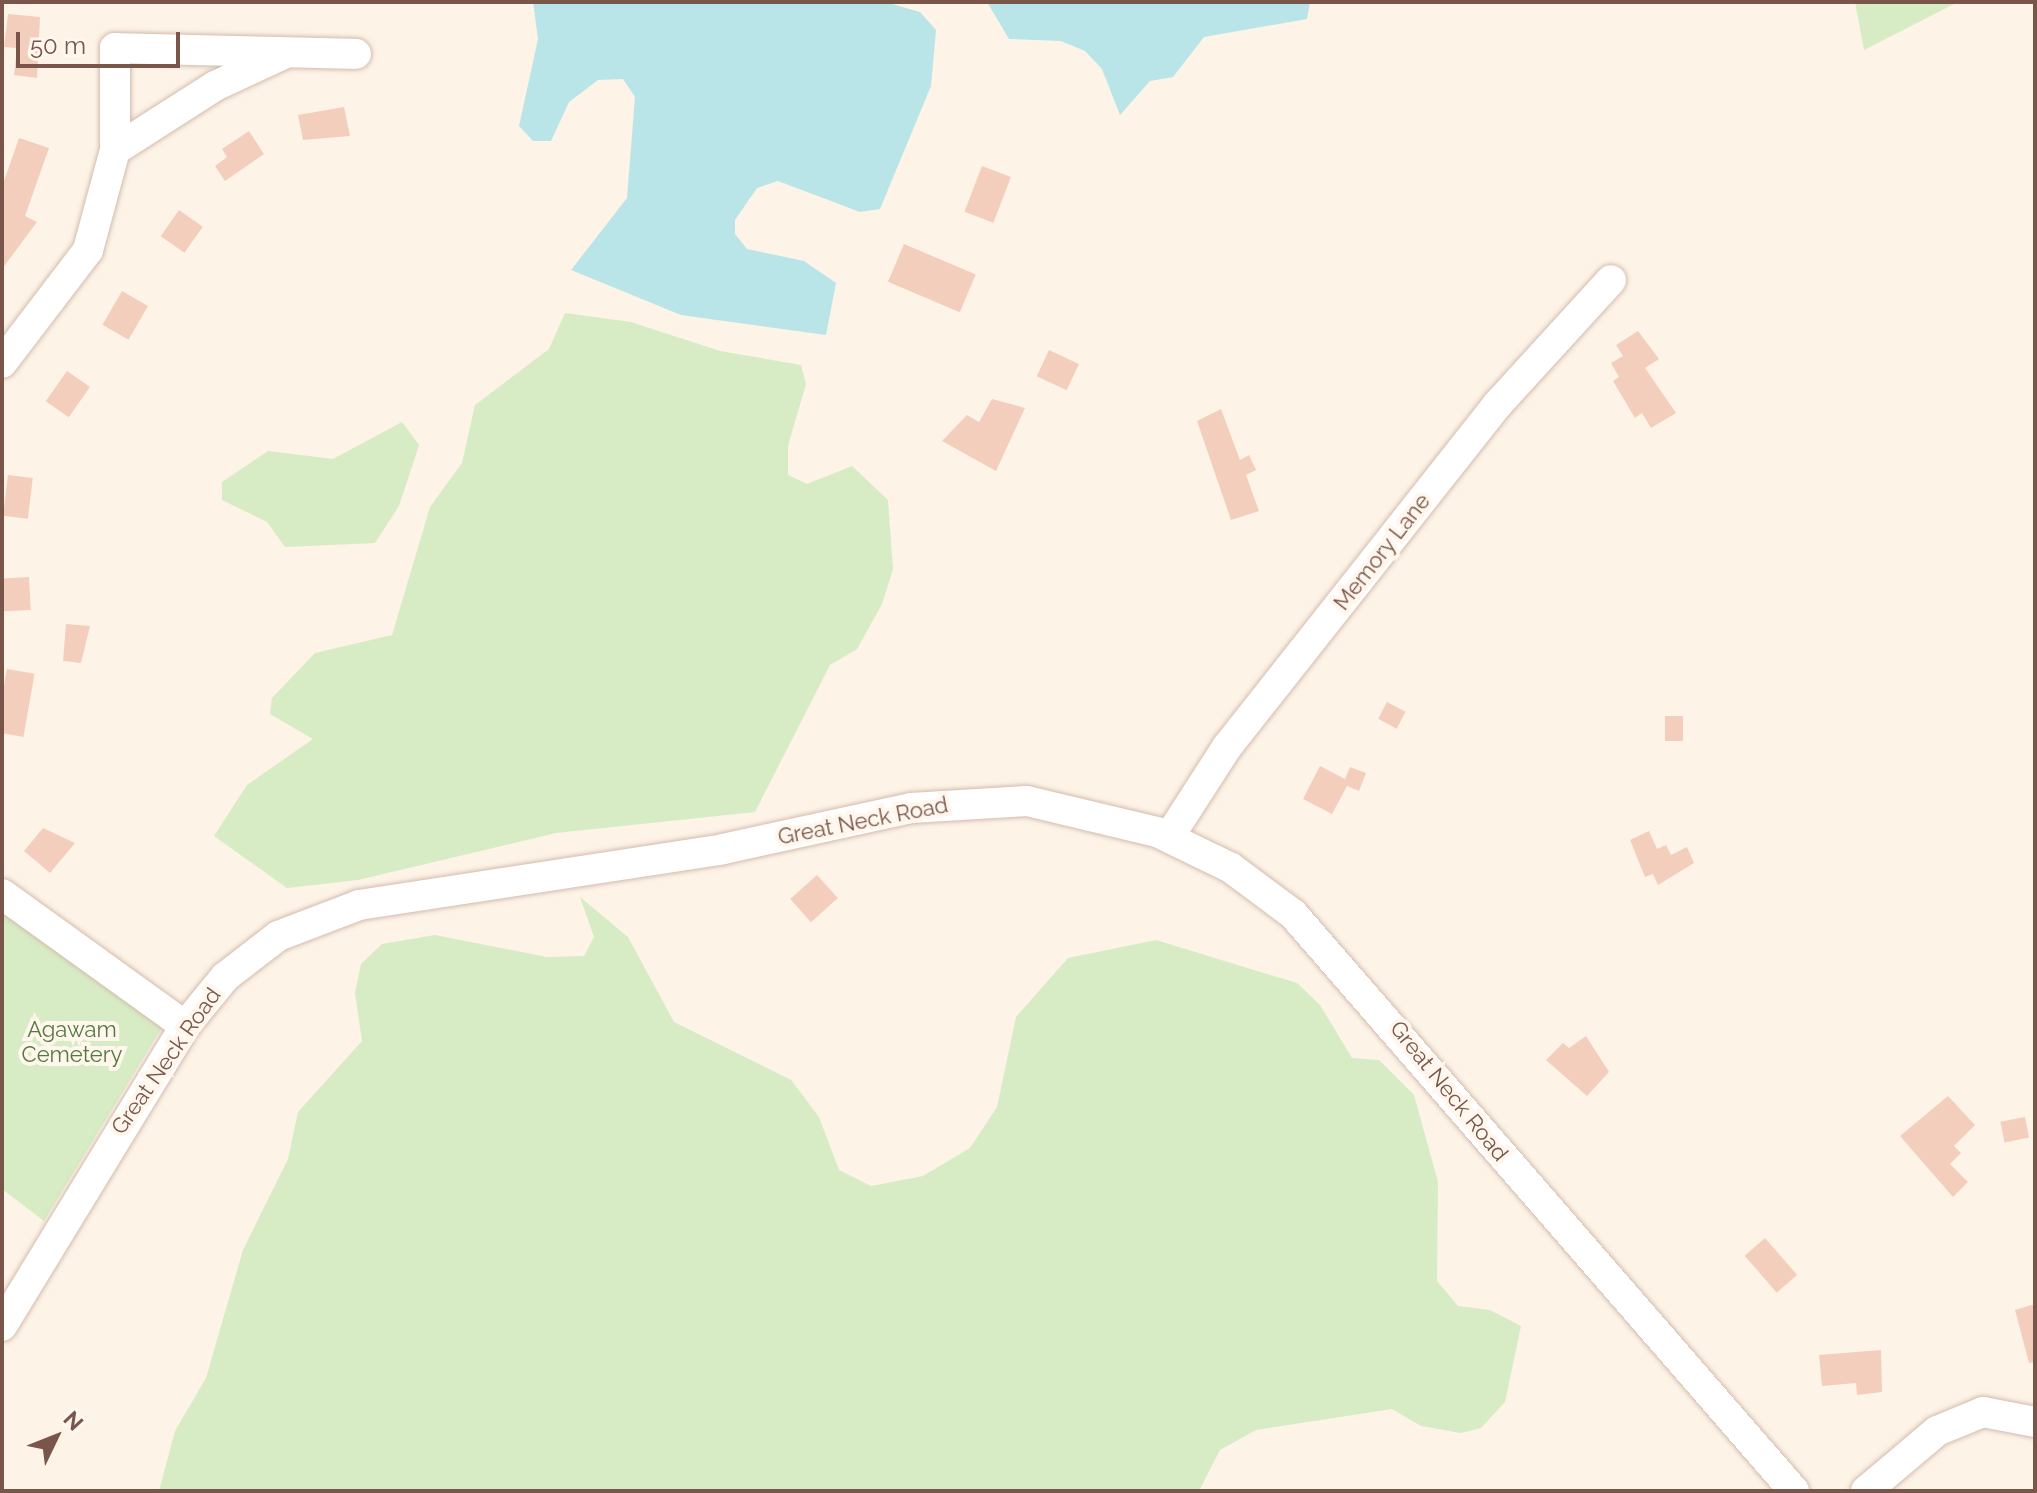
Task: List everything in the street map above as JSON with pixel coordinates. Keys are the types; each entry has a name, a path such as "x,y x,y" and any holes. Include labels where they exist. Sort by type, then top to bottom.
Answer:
{"street":[{"path":"2,363 84,259 115,150 115,48 356,54"},
{"path":"115,150 215,86 294,51"},
{"name":"Memory Lane","path":"1169,837 1227,747 1497,405 1611,280"},
{"name":"Great Neck Road","path":"2,1326 185,1026 266,943 367,904 687,855 952,802 1055,805 1169,837 1264,890 1331,952 1624,1303 1794,1491"},
{"path":"2,894 185,1026"},
{"path":"1866,1491 1937,1431 1983,1412 2035,1422"}],"green space":[{"path":"1855,2 1958,2 1864,50"},
{"path":"565,313 631,322 720,351 801,365 806,384 788,446 788,475 807,484 852,466 888,500 893,569 882,604 857,649 830,665 755,812 556,833 358,880 287,888 214,836 247,785 313,739 270,714 272,698 315,653 392,635 430,507 462,463 475,405 549,349"},
{"path":"402,422 419,445 399,506 375,543 285,547 267,522 222,500 222,482 268,451 333,459"},
{"path":"580,897 628,937 674,1022 791,1080 819,1117 839,1170 871,1186 923,1176 970,1148 997,1107 1016,1017 1068,958 1156,940 1297,983 1320,1005 1352,1058 1379,1060 1414,1095 1438,1182 1437,1281 1458,1306 1490,1310 1521,1326 1505,1402 1481,1428 1461,1433 1421,1426 1392,1409 1256,1430 1220,1450 1199,1491 159,1491 175,1431 206,1378 243,1250 288,1159 298,1112 362,1041 355,993 361,964 382,944 435,935 547,957 584,956 594,937"},
{"name":"Agawam Cemetery","path":"2,905 164,1024 44,1221 2,1189"}],"water":[{"path":"533,2 885,2 920,12 936,30 931,86 880,209 860,212 778,181 757,188 735,220 735,234 747,249 804,261 836,283 826,335 681,315 571,270 627,198 635,97 623,79 598,80 569,102 551,141 533,141 519,126 538,39"},
{"path":"987,2 1310,2 1307,19 1204,37 1173,77 1150,81 1120,115 1102,69 1085,51 1061,41 1009,39"}],"building":[{"path":"8,14 40,17 37,78 14,75 17,48 4,47"},
{"path":"344,107 350,136 303,140 298,115"},
{"path":"249,131 264,154 225,181 215,166 227,157 222,149"},
{"path":"19,138 49,148 25,216 37,222 2,269 2,187"},
{"path":"982,166 1011,177 993,223 964,212"},
{"path":"179,210 203,227 184,253 161,236"},
{"path":"904,244 976,274 960,312 888,282"},
{"path":"122,291 148,306 128,340 103,325"},
{"path":"1638,331 1659,359 1645,368 1676,413 1651,428 1642,413 1635,418 1613,381 1619,377 1611,363 1623,356 1616,345"},
{"path":"1049,350 1079,364 1067,390 1037,376"},
{"path":"67,371 90,387 69,417 46,401"},
{"path":"992,399 1025,408 996,471 942,441 967,415 979,422"},
{"path":"1221,409 1240,460 1249,455 1256,470 1246,475 1259,511 1231,520 1197,421"},
{"path":"8,475 33,478 28,519 3,516"},
{"path":"29,577 31,610 4,611 2,578"},
{"path":"66,624 90,626 81,663 63,661"},
{"path":"7,669 35,674 23,737 2,733 2,697"},
{"path":"1387,702 1406,712 1397,729 1378,719"},
{"path":"1665,716 1683,716 1683,741 1665,741"},
{"path":"1320,766 1345,779 1350,767 1366,773 1359,791 1347,786 1332,814 1303,799"},
{"path":"43,828 75,843 50,873 24,851"},
{"path":"1649,831 1657,849 1666,845 1671,855 1687,847 1694,863 1658,885 1653,874 1645,877 1630,840"},
{"path":"817,875 838,898 811,922 790,899"},
{"path":"1586,1036 1609,1072 1587,1096 1546,1060 1563,1043 1569,1048"},
{"path":"1948,1096 1975,1125 1954,1146 1961,1153 1950,1164 1968,1182 1953,1197 1900,1136"},
{"path":"2025,1117 2029,1138 2004,1142 2000,1122"},
{"path":"1765,1238 1797,1275 1777,1293 1745,1256"},
{"path":"2035,1304 2035,1362 2029,1363 2015,1310"},
{"path":"1881,1350 1882,1392 1857,1395 1856,1383 1822,1386 1819,1355"}]}
